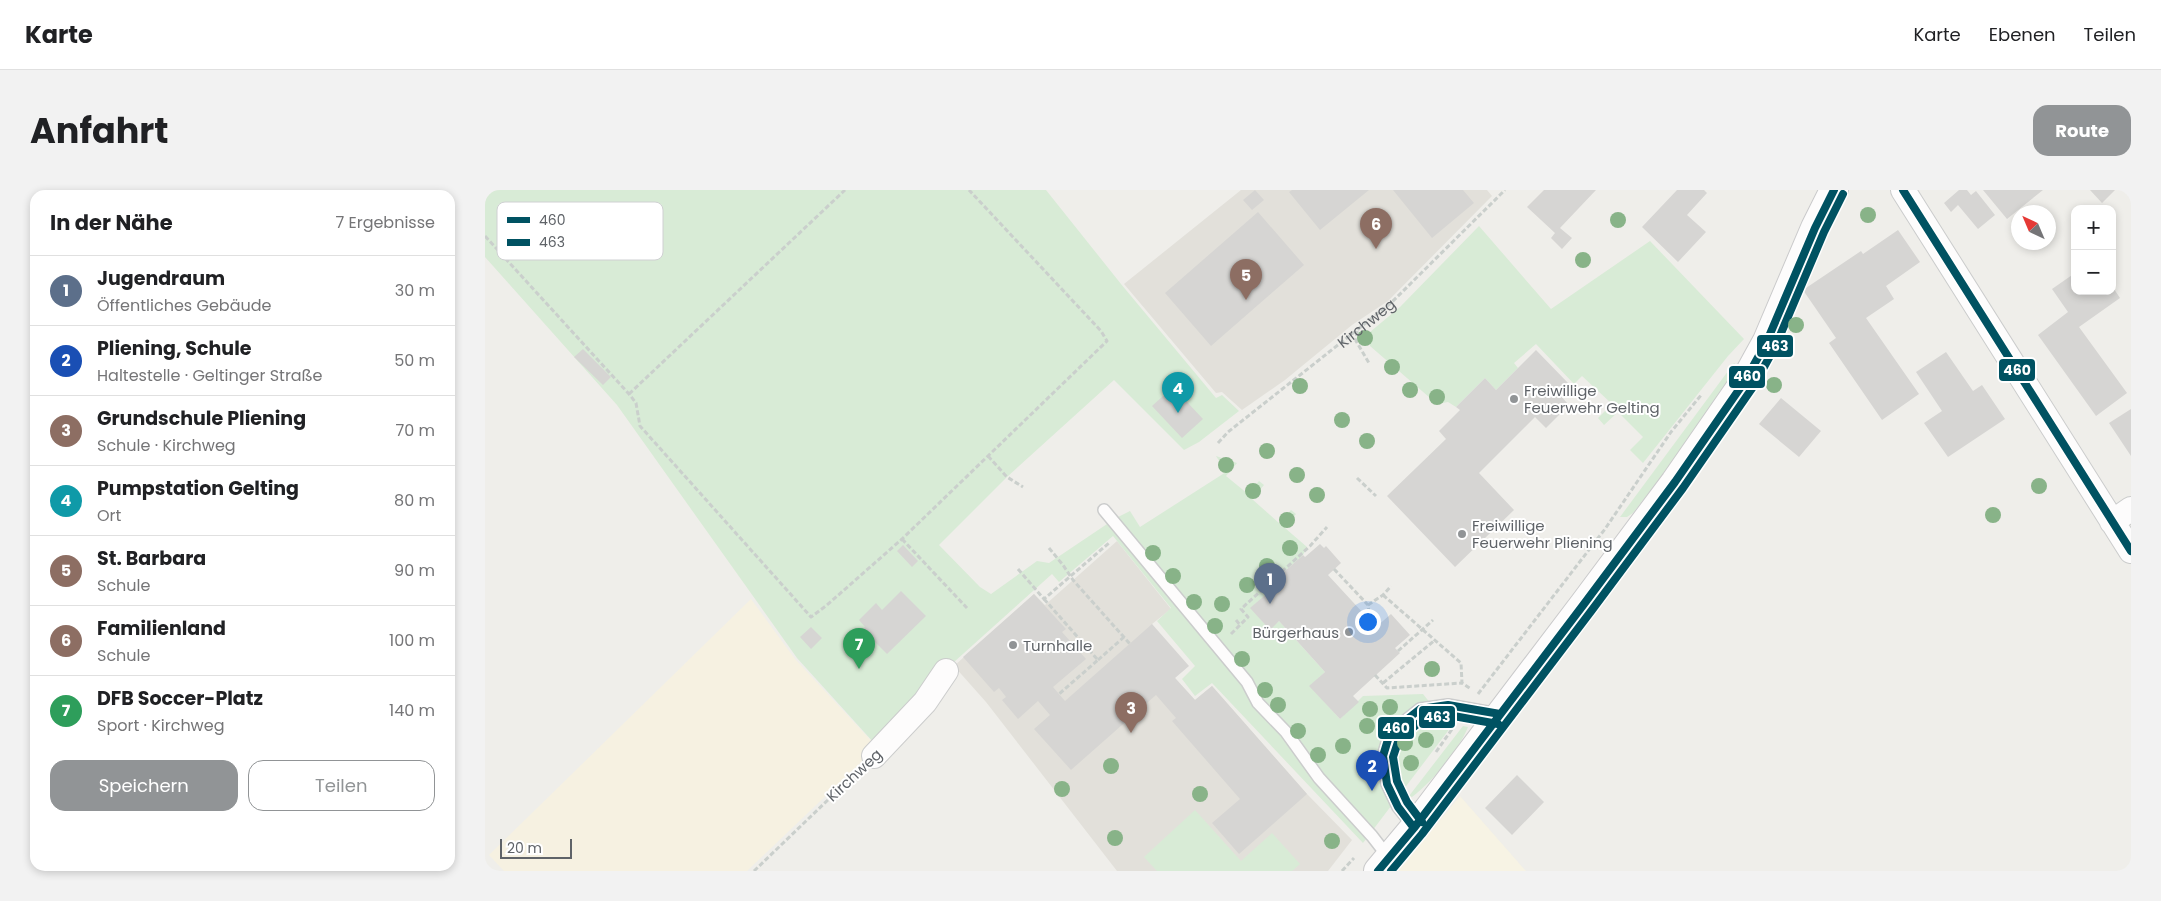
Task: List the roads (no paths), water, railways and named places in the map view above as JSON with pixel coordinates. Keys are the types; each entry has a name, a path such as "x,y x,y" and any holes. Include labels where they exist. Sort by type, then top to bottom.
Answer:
{"main road":[{"path":"1383,864 1414,828 1675,482 1745,381 1767,341 1815,228 1834,190"}],"street":[{"path":"1903,190 2122,516 2131,551"},
{"name":"Kirchweg","path":"874,756 925,702 946,670"}],"lane":[{"path":"1104,510 1247,682 1259,703 1286,732 1319,778 1372,836 1383,864"},
{"path":"1414,828 1398,806 1387,784 1383,756 1390,733 1420,709 1448,705 1500,714"}],"place":[{"name":"Familienland","path":"1376,249"},
{"name":"St. Barbara","path":"1246,300"},
{"name":"Freiwillige Feuerwehr Gelting","path":"1514,399"},
{"name":"Pumpstation Gelting","path":"1178,413"},
{"name":"Freiwillige Feuerwehr Pliening","path":"1462,534"},
{"name":"Jugendraum","path":"1270,604"},
{"name":"Bürgerhaus","path":"1349,632"},
{"name":"Turnhalle","path":"1013,645"},
{"name":"DFB Soccer-Platz","path":"859,669"},
{"name":"Grundschule Pliening","path":"1131,733"},
{"name":"Pliening, Schule","path":"1372,791"}]}
